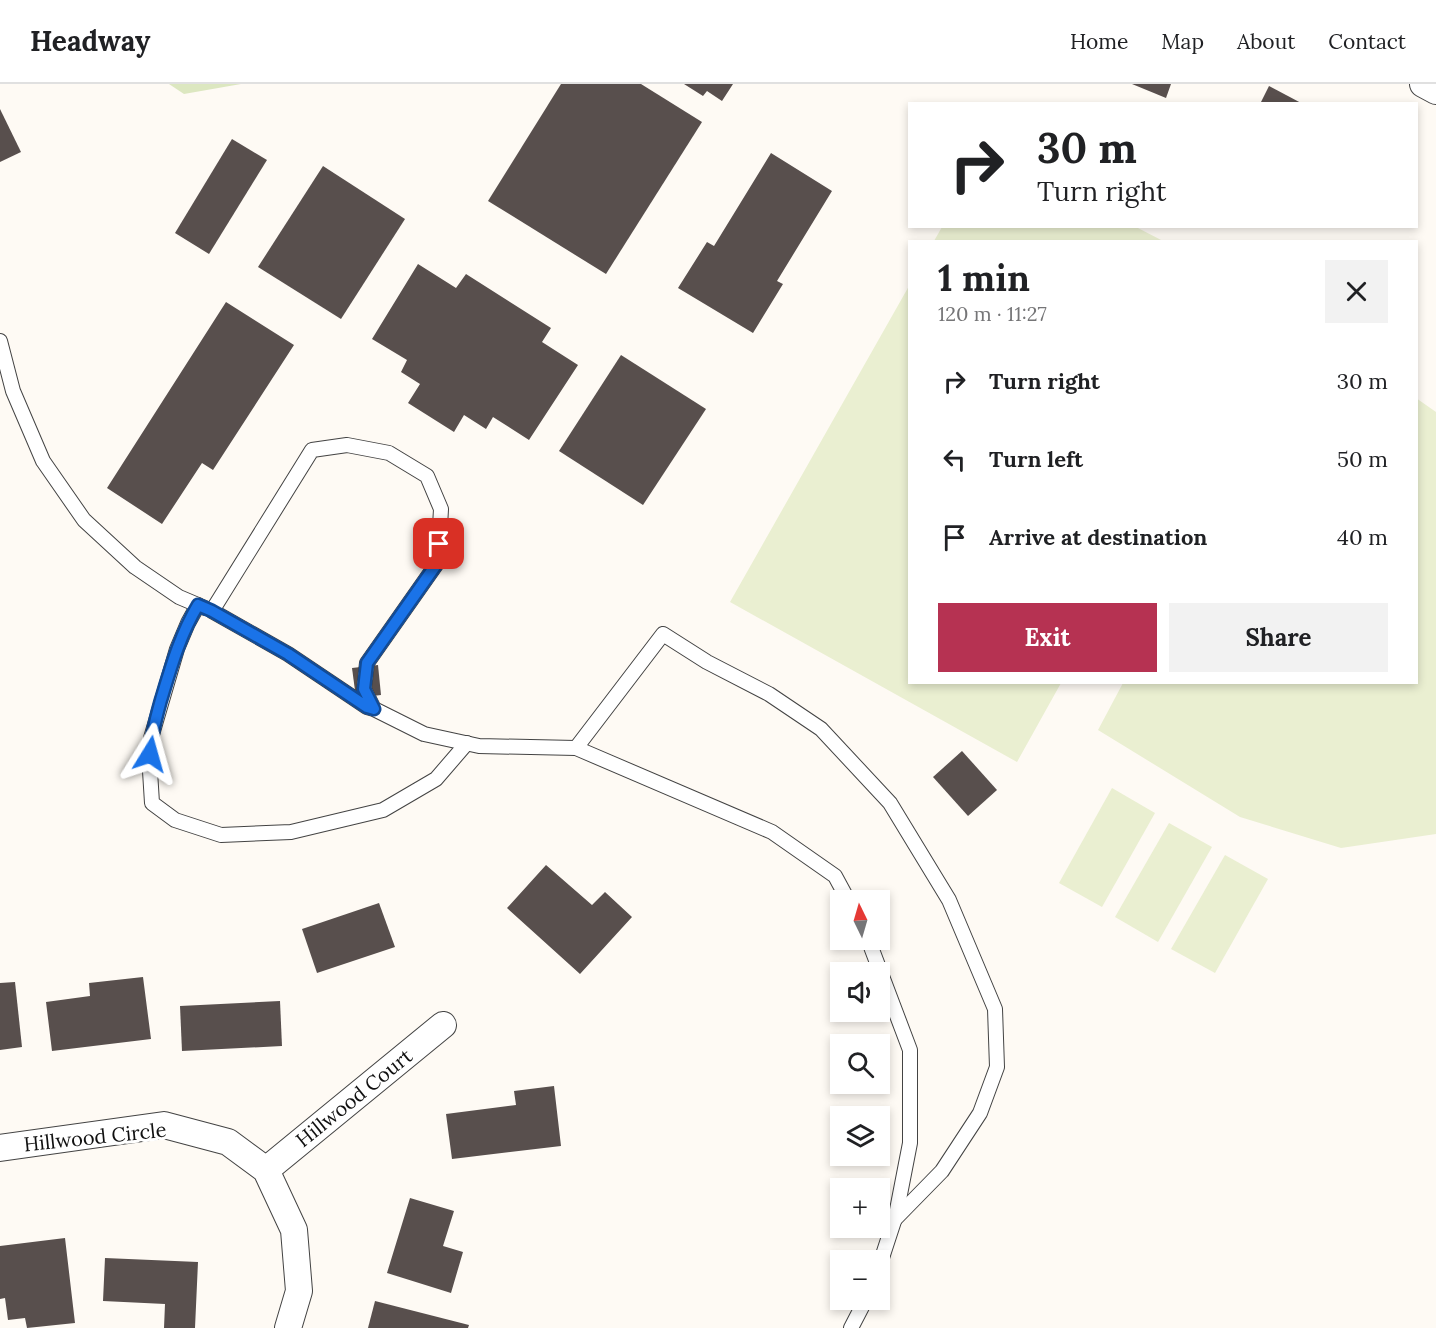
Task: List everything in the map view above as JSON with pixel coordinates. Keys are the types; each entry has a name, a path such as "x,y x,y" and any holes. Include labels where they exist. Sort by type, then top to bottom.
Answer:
{"street":[{"path":"1423,84 1436,91"},
{"name":"Hillwood Court","path":"266,1170 442,1025"},
{"name":"Hillwood Circle","path":"0,1148 164,1125 228,1142 266,1170 294,1230 299,1291 288,1328"}],"lane":[{"path":"0,341 13,391 43,461 84,520 135,567 179,597 212,611 288,654 367,707 424,734 479,746 576,748 772,832 835,876 843,890"},
{"path":"212,611 312,450 347,445 390,453 427,476 441,509 438,562 367,663 364,689 374,709"},
{"path":"198,605 177,649 151,738 152,803 175,820 221,835 291,832 383,810 436,779 467,743"},
{"path":"576,748 663,634 706,662 769,694 820,729 890,803 949,900 995,1009 997,1067 981,1113 942,1171 895,1219"},
{"path":"871,950 910,1050 910,1143 895,1219 885,1250"},
{"path":"851,1328 860,1310"}],"green space":[{"path":"169,84 241,84 184,94"},
{"path":"941,228 1138,228 1161,240 935,240"},
{"path":"908,288 908,684 1060,684 1017,762 730,602"},
{"path":"1418,399 1436,412 1436,834 1341,848 1240,817 1098,730 1122,684 1418,684"},
{"path":"1112,788 1155,813 1102,907 1059,883"},
{"path":"1169,823 1212,847 1158,942 1115,917"},
{"path":"1225,855 1268,879 1215,973 1171,949"}],"building":[{"path":"561,84 641,84 702,122 606,274 488,201"},
{"path":"684,84 733,84 722,101 707,91 703,96"},
{"path":"1132,84 1171,84 1166,98"},
{"path":"1269,86 1299,102 1261,102"},
{"path":"0,109 21,152 0,162"},
{"path":"232,139 267,160 209,254 175,233"},
{"path":"771,153 832,191 777,281 783,284 753,333 678,288 707,242 714,246"},
{"path":"323,166 405,219 341,319 258,267"},
{"path":"418,264 456,288 466,274 551,328 542,342 578,365 529,440 493,417 486,429 464,415 454,432 408,403 420,384 401,372 407,360 372,339"},
{"path":"226,302 294,345 213,470 202,463 162,524 107,488"},
{"path":"621,355 706,409 643,505 559,451"},
{"path":"378,665 381,695 356,698 352,668"},
{"path":"962,751 997,790 968,816 933,777"},
{"path":"546,865 592,905 605,892 632,917 580,974 507,908"},
{"path":"379,903 395,947 317,973 302,929"},
{"path":"143,977 151,1039 52,1051 46,1002 90,996 89,983"},
{"path":"15,982 22,1047 0,1050 0,983"},
{"path":"280,1001 282,1046 182,1051 180,1006"},
{"path":"554,1086 561,1146 452,1159 446,1114 516,1105 514,1091"},
{"path":"410,1198 454,1211 443,1246 463,1252 451,1293 387,1273"},
{"path":"65,1238 75,1323 27,1328 25,1318 8,1320 5,1298 0,1299 0,1246"},
{"path":"105,1258 198,1262 195,1328 164,1328 165,1304 103,1301"},
{"path":"375,1301 469,1325 468,1328 368,1328"}],"route":[{"path":"150,754 151,738 177,649 198,605 288,654 367,707 374,709 364,689 367,663 438,562 439,544"}]}
